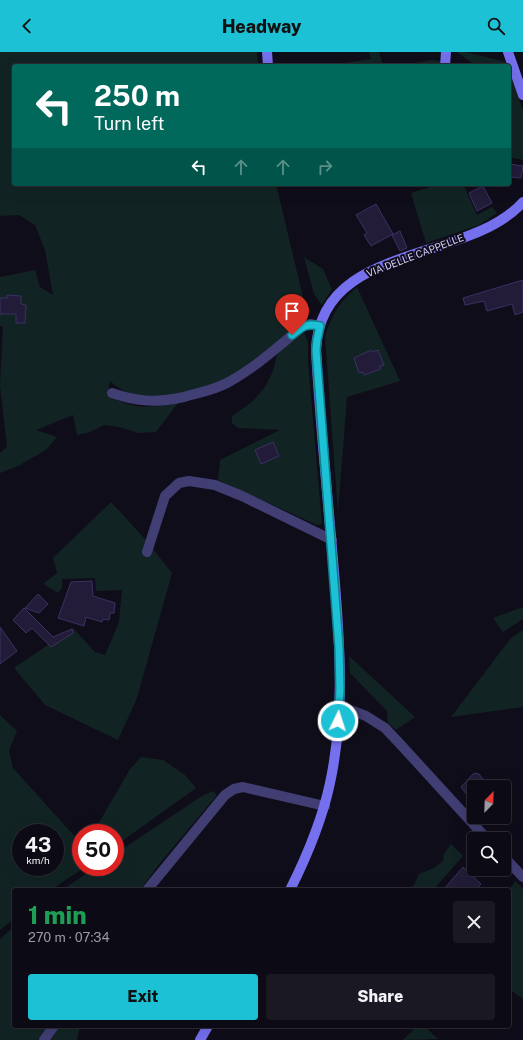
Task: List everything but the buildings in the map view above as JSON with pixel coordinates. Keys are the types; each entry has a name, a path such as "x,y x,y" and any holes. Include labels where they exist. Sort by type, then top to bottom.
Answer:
{"main road":[{"path":"267,52 268,64"},
{"path":"445,64 446,52"},
{"path":"508,52 523,95"},
{"name":"VIA DELLE CAPPELLE","path":"291,888 311,846 324,806 334,763 340,706 339,647 332,540 316,350 320,326 327,310 338,294 360,276 378,267 481,229 509,214 523,202"},
{"path":"200,1040 207,1028"}],"street":[{"path":"112,393 145,401 165,400 212,389 252,368 303,326 310,324 320,326"},
{"path":"147,552 165,496 179,483 189,481 215,485 242,496 332,540"},
{"path":"340,706 366,716 385,728 481,832"},
{"path":"149,888 225,795 234,789 243,787 324,806"},
{"path":"511,864 523,877"},
{"path":"44,1040 53,1028"}],"green space":[{"path":"0,52 257,52 258,64 12,64 12,186 276,186 303,297 299,310 302,324 254,363 234,377 210,386 163,396 146,397 124,391 110,381 107,395 125,403 150,407 178,403 156,432 139,433 119,427 104,425 90,432 77,435 73,415 36,430 57,437 46,450 18,466 0,473 0,453 7,447 0,386 3,326 0,326 0,277 35,270 40,287 53,295 45,250 35,225 19,215 0,216"},
{"path":"369,52 379,52 382,64 341,64 342,63 371,59"},
{"path":"457,52 466,52 506,62 507,64 473,64"},
{"path":"431,60 440,61 439,64 410,64"},
{"path":"511,76 523,111 523,160 511,157"},
{"path":"433,186 464,186 477,215 492,207 497,213 479,225 426,243 411,193"},
{"path":"304,257 323,269 332,289 322,305 314,294"},
{"path":"357,287 400,381 347,397 338,512 325,337 330,322 337,309 345,298"},
{"path":"303,329 308,343 308,362 322,524 317,525 218,480 220,460 280,430 238,428 232,423 232,416 252,402 265,387 273,371 278,351"},
{"path":"111,502 145,539 172,573 137,698 118,740 45,705 14,668 73,628 95,652 105,655 119,622 122,590 96,591 95,578 62,579 62,588 58,593 43,584 57,573 53,558"},
{"path":"523,607 523,619 503,632 493,618"},
{"path":"523,630 523,707 451,717 511,638"},
{"path":"349,656 415,717 396,730 388,723 387,711 350,673"},
{"path":"0,715 17,731 9,750 13,768 64,824 12,824 12,876 64,876 64,824 72,833 72,876 54,888 12,888 12,921 0,930"},
{"path":"141,757 163,760 185,775 196,788 124,840 124,824 98,824 130,769"},
{"path":"213,791 217,795 160,863 141,888 65,888 83,876 124,876 124,848 202,796"},
{"path":"451,844 463,856 435,888 412,888 419,874 434,868 443,861 444,854"},
{"path":"516,881 523,889 523,999 511,990 511,888 510,888"},
{"path":"12,929 12,1028 47,1028 38,1040 0,1040 0,939"},
{"path":"59,1028 80,1028 77,1040 50,1040"},
{"path":"415,1028 426,1028 438,1039 403,1040"}],"route":[{"path":"292,335 303,326 310,324 320,326 316,350 336,591 340,674 340,706 338,721"}]}
